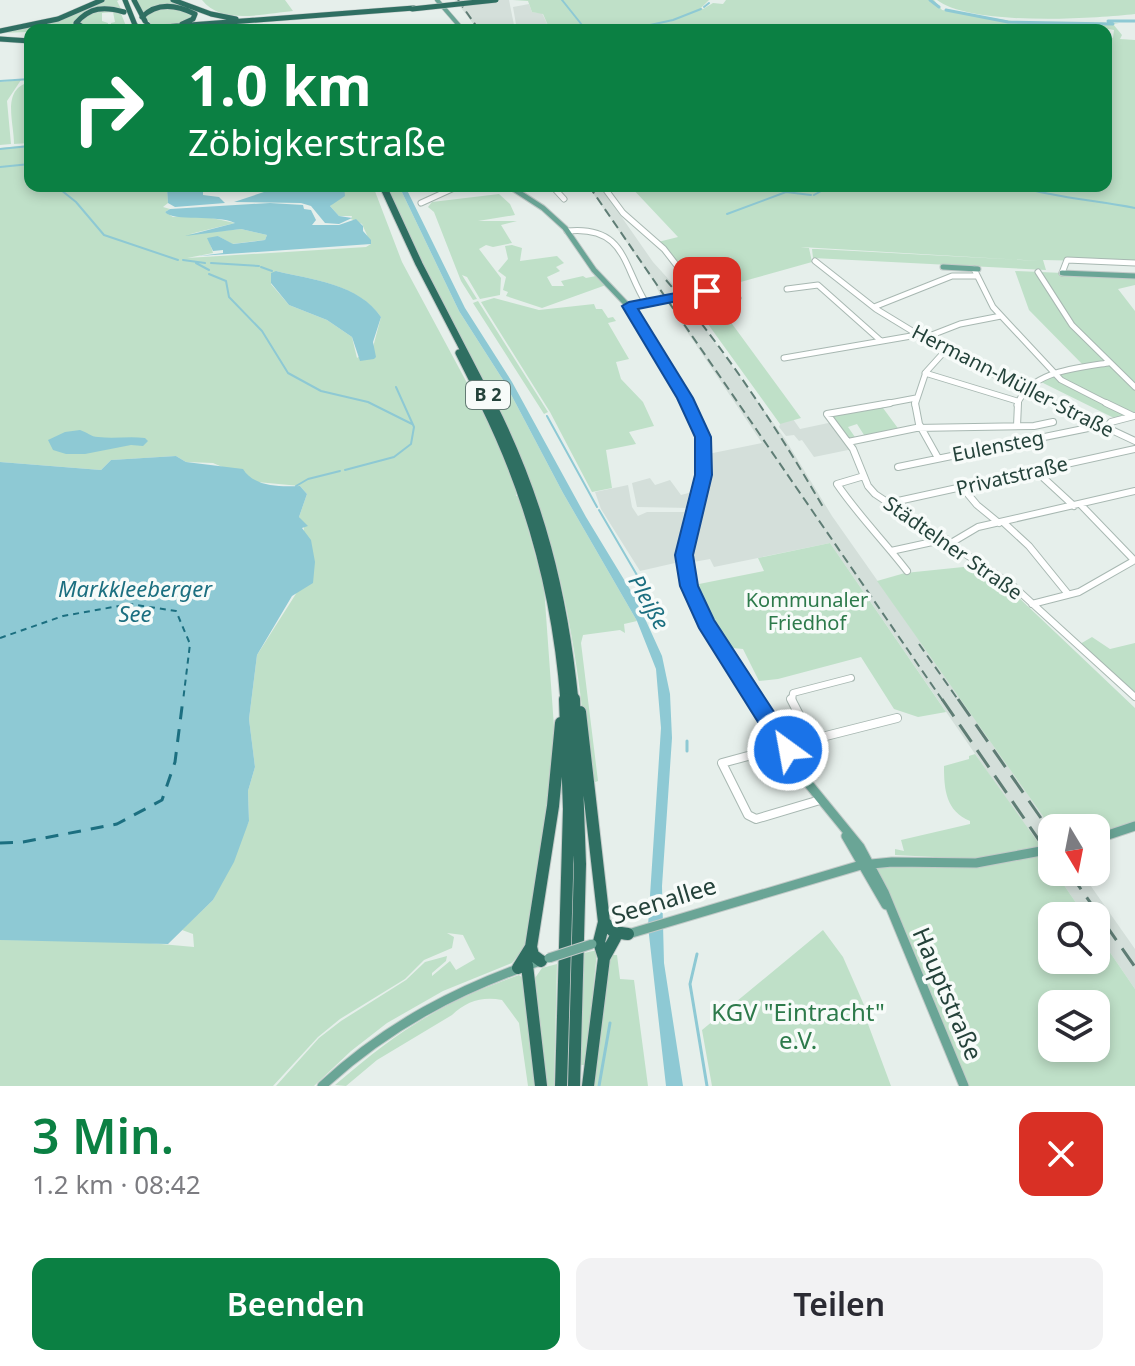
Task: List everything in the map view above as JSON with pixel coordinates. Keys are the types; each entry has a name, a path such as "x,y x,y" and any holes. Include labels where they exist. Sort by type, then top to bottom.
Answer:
{"highway":[{"path":"41,24 102,0"},
{"path":"124,12 128,0"},
{"path":"128,0 142,24"},
{"path":"128,0 142,24"},
{"path":"173,0 218,16 271,22"},
{"path":"211,24 356,14 482,0"},
{"path":"250,24 496,0"},
{"path":"144,24 149,10 168,6 196,15 189,22 180,24"},
{"path":"78,24 84,11 108,7 124,12 140,24"},
{"path":"178,24 356,14"},
{"path":"220,24 341,15"},
{"path":"262,24 271,22"},
{"path":"0,36 24,29"},
{"path":"0,36 24,36"},
{"name":"B 2","path":"382,192 416,274 493,420 524,493 550,586 564,692 567,800 561,1086"},
{"name":"B 2","path":"383,192 500,417 530,489 558,585 572,674 578,839 574,1086"},
{"path":"572,674 583,729 604,922 596,943 604,958"},
{"path":"541,1086 522,966 531,947 553,806 564,692"},
{"path":"588,1086 604,958 621,936 604,922"},
{"path":"531,947 533,955 545,959"}],"main road":[{"path":"437,0 459,24"},
{"name":"Hauptstraße","path":"518,192 543,208 567,231 594,270 629,306 685,398 703,437 704,475 684,555 689,586 706,623 865,864 893,917 964,1086"},
{"path":"943,267 977,271"},
{"path":"1062,273 1135,276"},
{"path":"629,306 729,287"},
{"path":"1110,834 1135,826"},
{"name":"Seenallee","path":"322,1086 369,1044 412,1015 462,988 522,966 865,864 976,863 1038,852"}],"street":[{"path":"421,203 445,192"},
{"path":"556,192 564,199"},
{"path":"607,192 623,213 664,249 698,293"},
{"path":"567,231 587,230 621,247 636,279 637,291 646,303"},
{"path":"1062,273 1067,260 1135,263"},
{"name":"Hermann-Müller-Straße","path":"815,261 874,307 945,351 1135,441"},
{"path":"874,307 952,276 977,271 986,296 1001,316 1061,380 1134,416"},
{"path":"1038,272 1059,309 1108,363 1135,387"},
{"path":"787,289 818,285 881,341"},
{"path":"729,287 738,298"},
{"path":"924,339 960,324 1001,316"},
{"path":"784,358 917,335"},
{"path":"938,458 915,412 916,398 925,373 945,351"},
{"path":"1017,426 1014,414 1017,401 1039,379 1108,363"},
{"path":"925,373 1017,401"},
{"name":"Städtelner Straße","path":"916,398 827,414 848,442 872,490 990,569 1135,697"},
{"name":"Eulensteg","path":"898,467 1102,427 1134,416"},
{"path":"848,442 922,428 1000,427 1053,422"},
{"path":"1000,427 1010,444"},
{"name":"Privatstraße","path":"889,503 1135,449"},
{"path":"1032,604 1079,592 1134,560 1105,529 1036,471"},
{"path":"864,476 837,484 855,511 872,525 907,571"},
{"path":"962,487 977,505 1029,546 1068,594"},
{"path":"891,551 948,541 970,530 1135,491"},
{"path":"851,678 793,693 790,698 810,736 818,738 897,718"},
{"path":"770,723 800,716"},
{"path":"785,746 722,763 748,815 756,819 820,800"}],"shaded area":[{"path":"455,0 509,0 514,24 473,24"},
{"path":"529,4 532,12 542,13 547,24 516,24 513,7"},
{"path":"592,192 604,192 653,262 681,293 661,297"},
{"path":"683,298 785,439 832,516 1041,814 1038,814 1038,844 830,543 714,567 710,559 688,563 687,549 706,486 708,454 762,443 667,302"},
{"path":"793,419 800,429 833,422 853,449 814,457 802,440 799,441 794,435 786,436 779,427 781,422"},
{"path":"650,478 655,485 670,480 681,495 696,491 690,508 637,507 632,483"},
{"path":"628,485 632,507 638,516 647,512 684,512 675,563 640,571 601,509 595,492"},
{"path":"1065,886 1091,886 1102,902 1075,902"},
{"path":"1110,913 1135,949 1135,989 1110,952"}],"green space":[{"path":"103,0 119,0 121,9 113,7 120,11 125,24 111,24 115,22 113,12 102,13 102,21 108,24 80,24 80,17 75,24 39,24"},
{"path":"136,0 171,0 197,11 191,12 193,17 179,24 151,24 142,14"},
{"path":"202,0 285,0 293,11 232,15 211,8"},
{"path":"513,0 709,0 703,9 713,3 723,4 726,0 934,0 942,10 1018,22 1119,23 1113,24 1122,35 1120,39 1135,40 1135,262 1043,260 1046,270 813,258 812,249 1040,261 801,247 809,248 812,262 708,291 801,418 780,424 687,295 697,293 676,265 680,263 672,260 658,242 678,237 636,192 1112,192 1112,24 547,24 543,14 532,12 528,1"},
{"path":"937,0 1135,0 1135,14 1062,19 1003,17 976,14"},
{"path":"24,27 24,32 0,33"},
{"path":"21,80 7,101 11,144 0,145 0,82"},
{"path":"24,85 24,143 14,144 11,107 15,91"},
{"path":"24,146 24,192 167,192 168,203 163,207 170,209 165,212 173,217 198,215 235,223 190,234 241,229 267,235 265,240 232,244 218,236 210,243 213,253 187,258 366,247 371,244 362,224 351,219 352,216 339,216 330,206 344,192 375,192 402,262 495,435 517,488 516,496 519,496 544,587 554,727 550,789 525,947 512,963 443,991 387,1023 314,1086 276,1086 319,1038 406,980 425,962 447,956 432,976 450,961 456,970 475,959 463,935 447,933 454,937 452,948 424,960 405,979 340,1019 318,1037 273,1086 0,1086 0,940 128,941 194,947 193,934 182,930 213,900 249,821 248,791 255,767 249,719 257,655 299,589 304,526 299,517 307,494 300,486 257,482 213,463 186,462 176,456 111,460 101,470 0,462 0,148","holes":["276,271 319,281 360,297 381,317 373,347 357,358 352,337 327,320 289,305 271,284"]},
{"path":"390,192 402,192 459,311 505,383 563,493 637,621 624,624 625,633 620,630 583,635 581,643 598,781 590,784 568,618 560,577 536,497 505,423"},
{"path":"499,194 510,204 515,215 478,221 517,221 501,225 512,243 493,247 486,245 479,249 501,278 500,295 480,299 467,277 462,275 477,299 473,300 461,281 434,212 428,207 432,202"},
{"path":"505,246 522,248 520,261 557,256 564,263 556,267 560,271 547,277 552,286 564,286 561,281 583,276 596,276 606,285 542,308 506,296 508,292 503,290 506,277 498,271 508,259"},
{"path":"1015,271 1135,276 1135,285 1118,289 1135,311 1135,415 1118,420 1037,380 1085,367 1029,310"},
{"path":"494,298 539,310 594,304 596,309 602,309 608,318 613,317 616,321 608,323 629,359 616,362 621,379 643,402 654,426 629,432 636,444 606,450 612,488 592,492 550,412 481,302"},
{"path":"478,301 548,412 544,414 473,303"},
{"path":"880,404 900,431 866,438 857,424 848,427 857,440 848,442 827,414"},
{"name":"Kommunaler Friedhof","path":"830,543 946,712 918,717 894,709 861,657 778,679 759,681 743,649 722,647 689,586 764,571 758,558"},
{"path":"973,566 1014,593 1135,708 1135,822 1110,830 1110,814 1041,814 877,581 905,573"},
{"path":"1092,637 1110,649 1135,643 1135,692 1080,644"},
{"path":"975,754 1038,842 1038,849 974,859 895,855 895,849 904,851 901,840 970,824 951,806 944,766 969,759"},
{"path":"1038,852 1038,886 1065,886 1075,902 1038,902 1038,974 1110,974 1110,952 1135,989 1135,1086 964,1086 870,864 940,864"},
{"name":"KGV \"Eintracht\" e.V.","path":"823,930 843,957 864,1005 857,1015 868,1024 891,1086 712,1086 702,1030"},
{"path":"597,951 586,1065 580,1065 584,953"},
{"path":"611,955 617,955 620,979 634,980 648,1086 593,1086 606,971"},
{"path":"557,964 554,1086 545,1086 535,978 542,968"},
{"path":"519,975 526,981 536,1086 528,1086 519,1023 502,1000 488,999 463,1006 377,1060 346,1086 335,1085 421,1020 466,996"}],"water":[{"path":"167,192 203,192 203,195 219,197 225,203 175,207 168,203"},
{"path":"264,192 345,192 345,196 330,206 339,216 352,218 339,224 325,223 311,206 301,203 234,202"},
{"path":"402,192 408,192 465,308 512,382 586,517 637,601 662,656 670,694 672,738 662,886 664,963 683,1086 666,1086 648,926 661,728 656,669 637,621 563,493 505,383 459,311"},
{"path":"270,203 303,205 304,209 311,210 316,220 312,225 339,225 356,219 363,226 371,244 199,256 223,253 223,250 213,251 207,238 218,236 233,244 265,240 267,235 241,229 185,236 235,223 177,217 165,212 170,209"},
{"path":"276,271 348,290 372,306 381,317 373,342 376,357 360,361 352,337 327,320 289,305 271,283 271,273"},
{"path":"80,430 96,437 139,437 148,441 143,446 131,445 85,454 53,450 48,440 65,432"},
{"name":"Markkleeberger See","path":"176,456 186,462 243,469 261,483 300,486 307,494 299,517 308,526 302,528 311,540 315,562 313,583 292,596 257,655 249,719 255,767 248,791 249,821 234,862 213,900 168,944 0,940 0,462 101,470 111,460"}],"waterway":[{"path":"562,0 581,24"},
{"path":"930,0 939,7"},
{"path":"704,7 709,3"},
{"path":"655,24 701,9"},
{"path":"946,10 1008,22 1113,24"},
{"path":"1108,21 1135,21"},
{"path":"0,81 24,79"},
{"path":"0,149 24,147"},
{"path":"0,167 24,165"},
{"path":"64,192 104,235 178,260"},
{"path":"727,214 786,192 811,195"},
{"path":"814,195 819,192"},
{"path":"1041,192 1135,208"},
{"path":"183,260 205,263"},
{"path":"196,263 209,270"},
{"path":"211,263 259,266"},
{"path":"261,267 272,271"},
{"path":"209,274 226,281 229,297 262,331 288,373 321,391 368,402 412,424"},
{"path":"345,470 394,457 411,444 414,427 396,387"},
{"path":"547,416 597,507"},
{"path":"296,486 308,479 340,471"},
{"name":"Pleiße","path":"599,510 662,618"},
{"path":"687,741 687,751"},
{"path":"697,954 690,984 707,1086"},
{"path":"599,1086 610,1023"}],"ferry route":[{"path":"0,638 63,616 130,604 176,611 190,644 183,701"},
{"path":"0,843 23,842 117,824 162,800 175,762 183,699"}],"railway":[{"path":"458,0 475,24"},
{"path":"593,192 943,701"},
{"path":"666,280 750,390 823,507"},
{"path":"919,644 959,701"},
{"path":"942,699 1038,839"},
{"path":"958,699 1038,814"},
{"path":"1079,886 1135,967"}],"route":[{"path":"707,291 629,306 685,398 703,437 704,475 684,555 689,586 706,623 788,750"}]}
